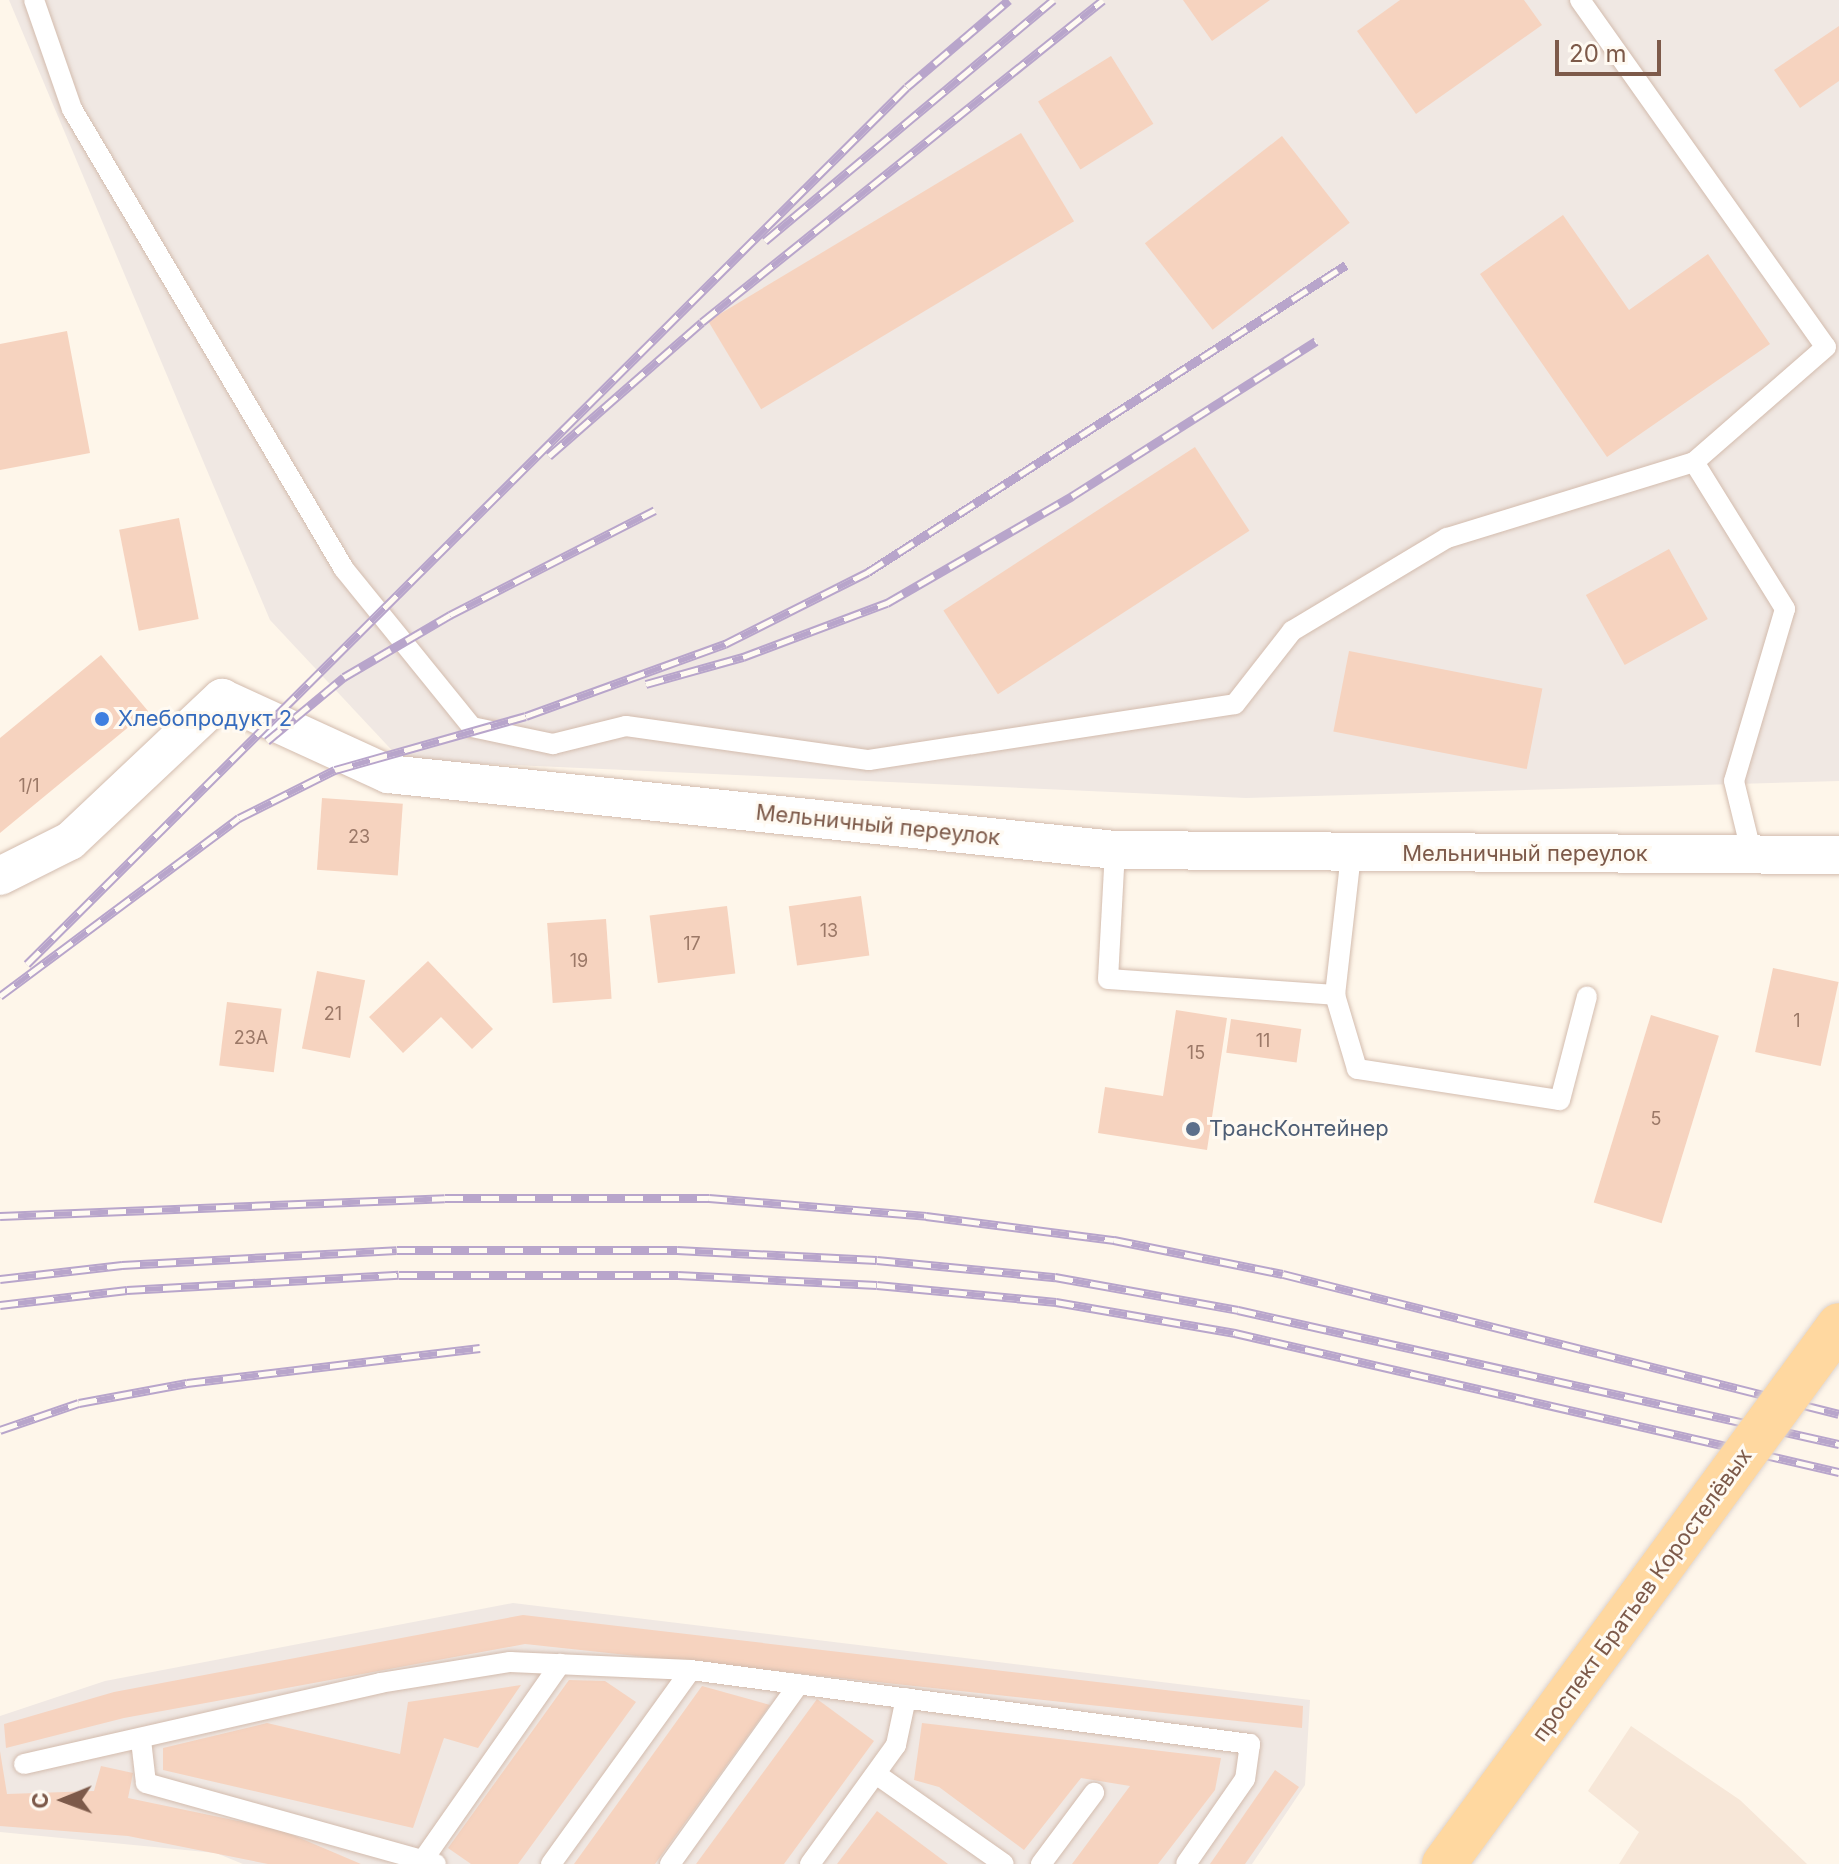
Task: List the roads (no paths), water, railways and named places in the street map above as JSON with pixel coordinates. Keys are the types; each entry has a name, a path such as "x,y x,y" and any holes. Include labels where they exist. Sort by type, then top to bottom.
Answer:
{"main road":[{"name":"проспект Братьев Коростелёвых","path":"1444,1864 1839,1325"}],"street":[{"name":"Мельничный переулок","path":"0,876 70,841 222,698 388,774 1115,850 1839,855"}],"lane":[{"path":"34,0 72,109 344,569 472,727 553,744 626,726 869,760 1235,704 1292,631 1447,538 1694,462 1826,347 1580,0"},
{"path":"1694,462 1785,609 1734,781 1752,855"},
{"path":"1115,850 1108,979 1335,995"},
{"path":"1351,854 1335,995 1357,1069 1560,1100 1587,996"},
{"path":"24,1764 141,1740 380,1683 510,1662 691,1670 1250,1744 1245,1779 1186,1864"},
{"path":"141,1740 146,1783 431,1860 560,1664"},
{"path":"551,1864 691,1670"},
{"path":"670,1864 799,1684"},
{"path":"810,1864 896,1745 906,1698"},
{"path":"876,1774 1004,1864"},
{"path":"1041,1864 1094,1793"}],"railway":[{"path":"27,964 907,87 1009,0"},
{"path":"765,241 1053,0"},
{"path":"549,456 702,322 1103,0"},
{"path":"0,996 239,818 335,770 526,716 725,644 868,572 1346,265"},
{"path":"646,684 743,657 887,603 1072,496 1316,341"},
{"path":"267,741 344,677 450,615 655,510"},
{"path":"0,1216 445,1198 709,1198 926,1216 1114,1240 1283,1274 1839,1414"},
{"path":"0,1279 122,1265 397,1250 677,1250 877,1260 1055,1277 1238,1310 1839,1444"},
{"path":"0,1305 127,1290 399,1275 678,1275 877,1285 1056,1302 1235,1333 1839,1472"},
{"path":"0,1430 79,1403 187,1383 480,1348"}],"place":[{"name":"Хлебопродукт 2","path":"102,719"},
{"name":"ТрансКонтейнер","path":"1193,1129"}]}
